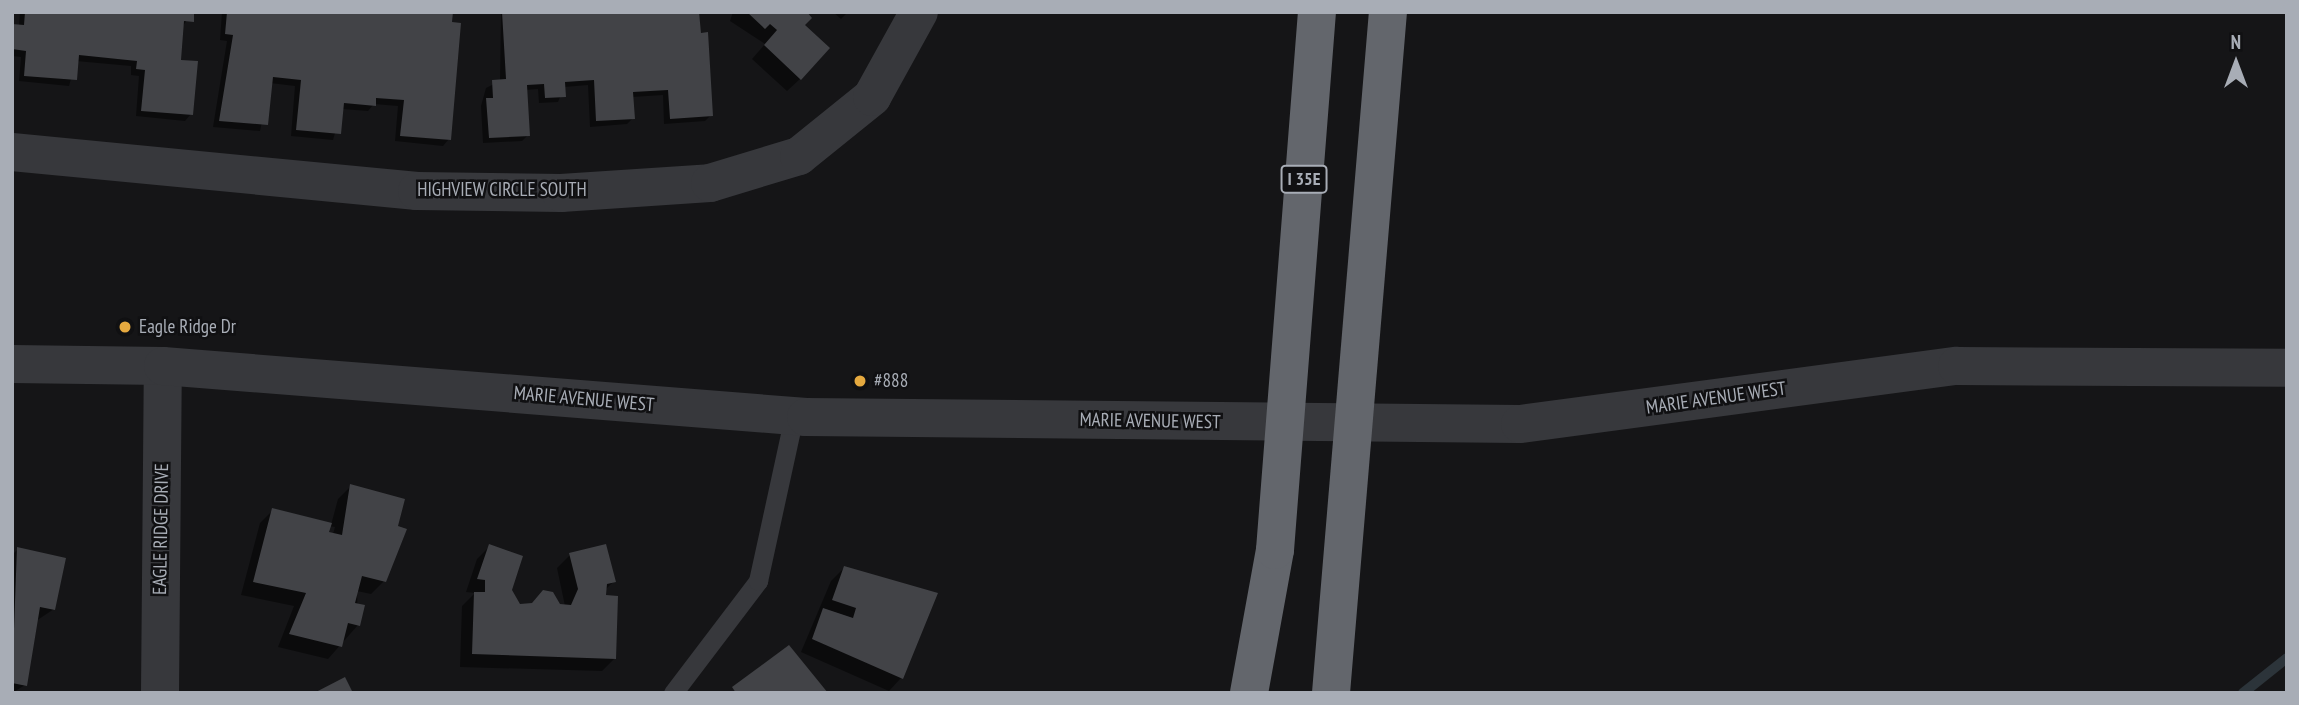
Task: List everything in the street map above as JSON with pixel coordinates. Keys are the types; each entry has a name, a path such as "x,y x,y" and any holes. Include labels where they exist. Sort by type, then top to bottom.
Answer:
{"highway":[{"name":"I 35E","path":"1249,693 1275,550 1317,12"},
{"path":"1331,693 1347,539 1388,12"}],"street":[{"name":"HIGHVIEW CIRCLE SOUTH","path":"12,152 417,191 561,193 710,183 799,156 872,97 919,12"},
{"name":"MARIE AVENUE WEST","path":"12,364 163,366 794,416 1520,424 1957,366 2287,368"},
{"name":"EAGLE RIDGE DRIVE","path":"160,693 163,366"}],"lane":[{"path":"673,693 758,581 794,416"}],"building":[{"path":"25,12 194,12 194,22 184,21 181,60 198,61 193,115 141,111 145,70 136,69 137,61 79,55 77,80 24,76 26,51 12,49 12,24 24,25"},
{"path":"227,12 453,12 452,22 461,23 451,140 400,136 404,100 376,98 376,106 344,103 341,134 296,130 301,80 273,77 268,125 219,121 233,35 225,34"},
{"path":"502,12 699,12 701,33 708,32 713,116 670,119 668,90 633,92 635,119 596,121 594,80 565,82 566,97 545,98 544,84 527,85 530,136 489,138 486,98 493,98 492,80 506,79"},
{"path":"747,12 807,12 812,18 805,25 830,48 801,80 764,45 777,30 770,24 765,29"},
{"path":"350,484 405,499 398,526 407,529 386,582 362,576 355,603 365,605 360,626 348,623 342,647 289,634 306,593 253,582 272,508 332,523 329,532 342,535"},
{"path":"489,544 523,556 512,590 520,604 532,603 543,590 553,592 560,604 571,605 578,589 569,553 606,544 616,582 607,584 606,595 618,596 616,659 472,654 474,592 485,592 485,580 477,579"},
{"path":"17,547 66,558 55,610 40,607 27,686 12,683"},
{"path":"844,566 938,593 903,679 812,639 823,608 853,618 856,608 832,600"},
{"path":"789,645 828,693 736,693 732,687"},
{"path":"345,677 353,693 314,693"}],"waterway":[{"path":"2243,693 2287,658"}],"place":[{"name":"Eagle Ridge Dr","path":"125,327"},
{"name":"#888","path":"860,381"}]}
